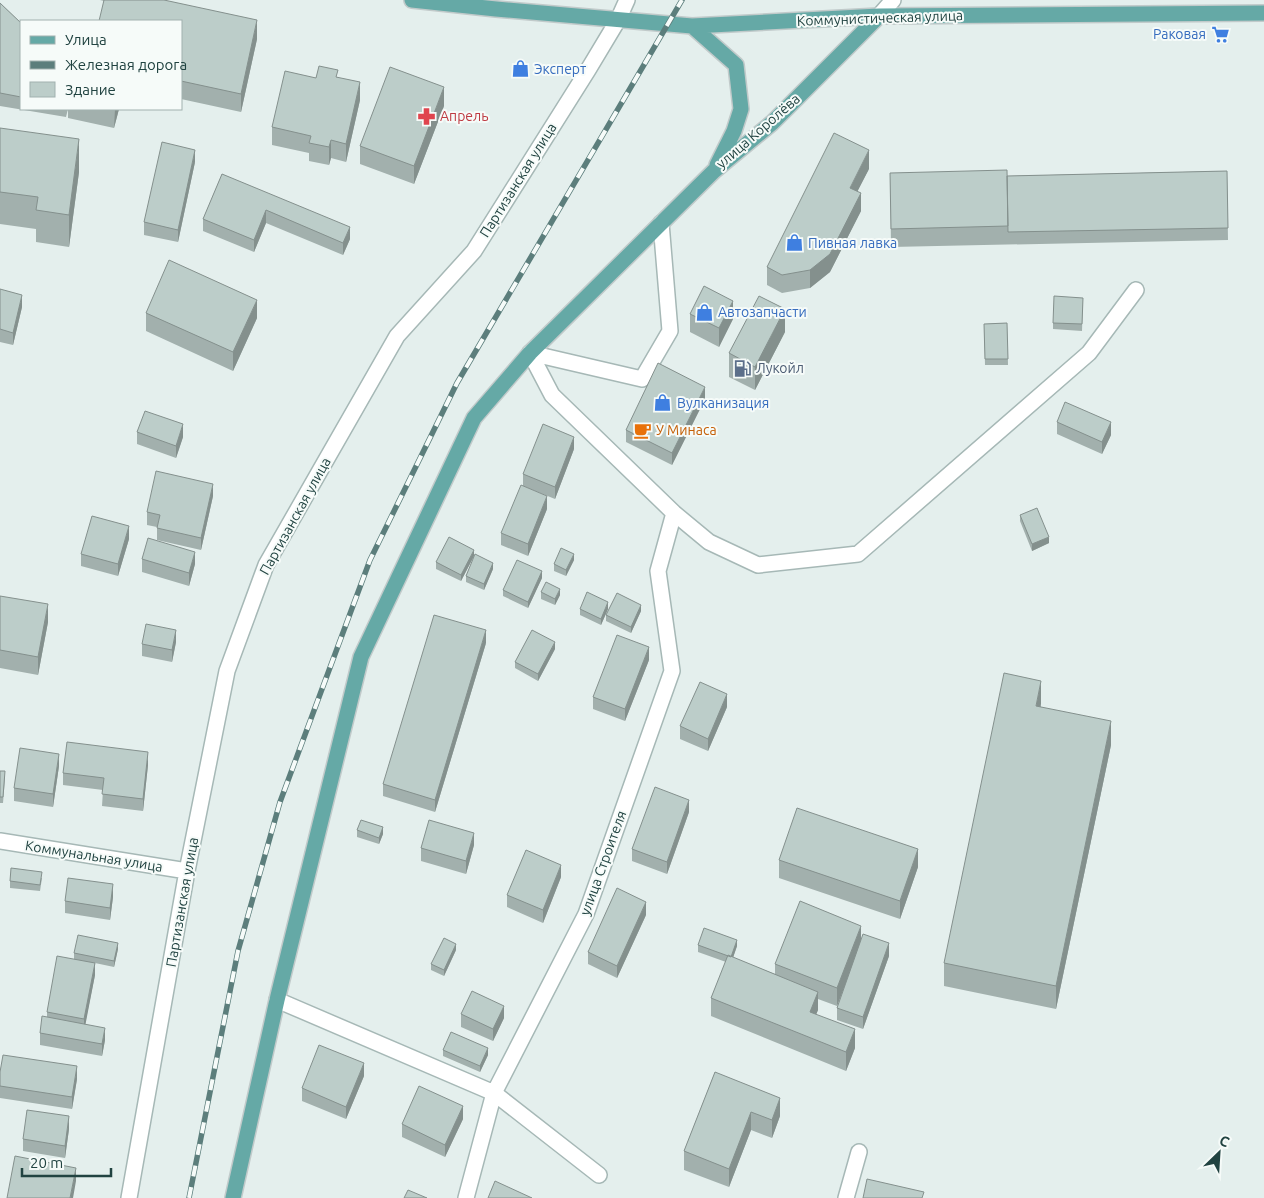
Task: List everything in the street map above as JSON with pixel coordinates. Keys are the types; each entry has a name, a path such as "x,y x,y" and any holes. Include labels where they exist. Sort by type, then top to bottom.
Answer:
{"main road":[{"name":"Коммунистическая улица","path":"412,0 692,26 879,16 1264,13"},
{"name":"Коммунистическая улица","path":"465,0 496,9"},
{"name":"улица Королёва","path":"714,171 772,123 879,16"},
{"name":"улица Королёва","path":"692,26 736,64 741,109 734,131 714,171"},
{"path":"233,1198 277,1000 360,657 474,418 530,353 714,171"}],"street":[{"name":"Партизанская улица","path":"129,1198 187,871 228,671 266,565 397,336 474,251 618,20 627,0"},
{"path":"879,16 893,0"},
{"path":"530,353 642,379 670,331 661,223"},
{"path":"530,353 552,395 674,513 709,542 758,565 858,554 1089,353 1136,290"},
{"name":"улица Строителя","path":"466,1198 494,1092 586,914 672,671 658,571 674,513"},
{"name":"Коммунальная улица","path":"0,841 187,871"},
{"path":"277,1000 494,1092 598,1175"},
{"path":"846,1198 859,1152"}],"building":[{"path":"104,0 164,0 257,20 241,94 182,81 182,20 99,20"},
{"path":"0,3 20,22 20,97 0,93"},
{"path":"319,66 338,70 336,77 360,82 346,144 331,140 329,147 309,143 311,136 272,127 285,71 316,78"},
{"path":"390,67 444,87 414,166 360,146"},
{"path":"0,128 79,139 69,215 36,210 38,197 0,192"},
{"path":"834,133 869,150 850,188 861,193 830,254 810,270 782,275 767,267"},
{"path":"162,142 195,150 178,230 144,222"},
{"path":"1007,170 1008,226 891,229 890,173"},
{"path":"1227,171 1228,228 1008,232 1007,176"},
{"path":"222,174 350,227 343,243 266,210 254,240 203,219"},
{"path":"169,260 257,300 233,352 146,313"},
{"path":"704,286 733,301 719,328 690,314"},
{"path":"0,289 22,295 13,333 0,329"},
{"path":"759,296 785,309 755,367 729,353"},
{"path":"1054,296 1083,298 1082,324 1053,323"},
{"path":"1007,323 1008,359 985,359 984,324"},
{"path":"658,363 705,387 672,453 626,430"},
{"path":"1065,402 1111,422 1102,442 1057,422"},
{"path":"145,411 183,424 176,446 137,432"},
{"path":"543,424 574,437 555,487 523,474"},
{"path":"156,471 213,484 201,538 157,528 160,515 147,512"},
{"path":"521,485 547,496 528,544 501,533"},
{"path":"1037,508 1049,537 1032,544 1020,515"},
{"path":"92,516 129,526 118,564 81,554"},
{"path":"449,537 474,550 461,575 436,562"},
{"path":"148,538 195,552 189,573 142,559"},
{"path":"561,548 574,554 566,570 554,564"},
{"path":"475,554 493,563 484,584 466,576"},
{"path":"517,560 542,571 528,602 503,590"},
{"path":"546,582 560,589 555,599 541,592"},
{"path":"587,592 608,602 601,619 580,609"},
{"path":"617,593 641,605 631,627 606,615"},
{"path":"0,596 48,604 38,657 0,650"},
{"path":"434,615 486,630 435,800 383,784"},
{"path":"146,624 176,630 172,650 142,644"},
{"path":"532,630 555,642 538,674 515,662"},
{"path":"617,635 649,647 625,709 593,697"},
{"path":"1004,673 1041,681 1036,706 1111,721 1056,986 944,963"},
{"path":"700,682 727,694 708,739 680,726"},
{"path":"67,742 148,752 143,799 102,794 104,778 63,773"},
{"path":"20,748 59,754 53,794 14,788"},
{"path":"0,771 5,771 3,797 0,797"},
{"path":"655,787 689,800 667,862 632,849"},
{"path":"797,808 918,849 900,901 779,860"},
{"path":"361,820 383,827 379,838 357,830"},
{"path":"429,820 474,833 466,861 421,848"},
{"path":"526,850 561,865 543,910 507,895"},
{"path":"11,868 42,872 40,885 10,881"},
{"path":"68,878 113,884 110,908 65,901"},
{"path":"617,888 646,902 617,966 588,952"},
{"path":"800,901 861,926 837,988 775,964"},
{"path":"704,928 737,940 731,957 698,945"},
{"path":"863,934 889,943 863,1017 837,1008"},
{"path":"78,935 118,943 114,961 74,953"},
{"path":"444,938 456,944 444,970 431,964"},
{"path":"728,955 818,992 810,1012 855,1029 846,1052 711,998"},
{"path":"57,956 95,963 84,1019 47,1012"},
{"path":"472,991 504,1006 493,1029 461,1014"},
{"path":"42,1016 105,1028 102,1044 40,1033"},
{"path":"451,1032 488,1048 480,1066 443,1050"},
{"path":"319,1045 364,1063 346,1107 302,1088"},
{"path":"3,1055 77,1066 72,1097 0,1086"},
{"path":"715,1072 780,1098 772,1120 751,1112 729,1169 684,1151"},
{"path":"419,1086 463,1106 445,1145 402,1124"},
{"path":"27,1110 69,1116 65,1146 23,1139"},
{"path":"15,1156 76,1168 70,1198 7,1198"},
{"path":"867,1179 924,1192 922,1198 863,1198"},
{"path":"495,1181 532,1198 488,1198"},
{"path":"408,1190 427,1198 404,1198"}],"railway":[{"path":"189,1198 238,951 280,802 370,560 457,383 682,0"}],"place":[{"name":"Раковая","path":"1220,34"},
{"name":"Эксперт","path":"520,69"},
{"name":"Апрель","path":"426,116"},
{"name":"Пивная лавка","path":"794,243"},
{"name":"Автозапчасти","path":"704,312"},
{"name":"Лукойл","path":"742,368"},
{"name":"Вулканизация","path":"663,403"},
{"name":"У Минаса","path":"642,430"}]}
